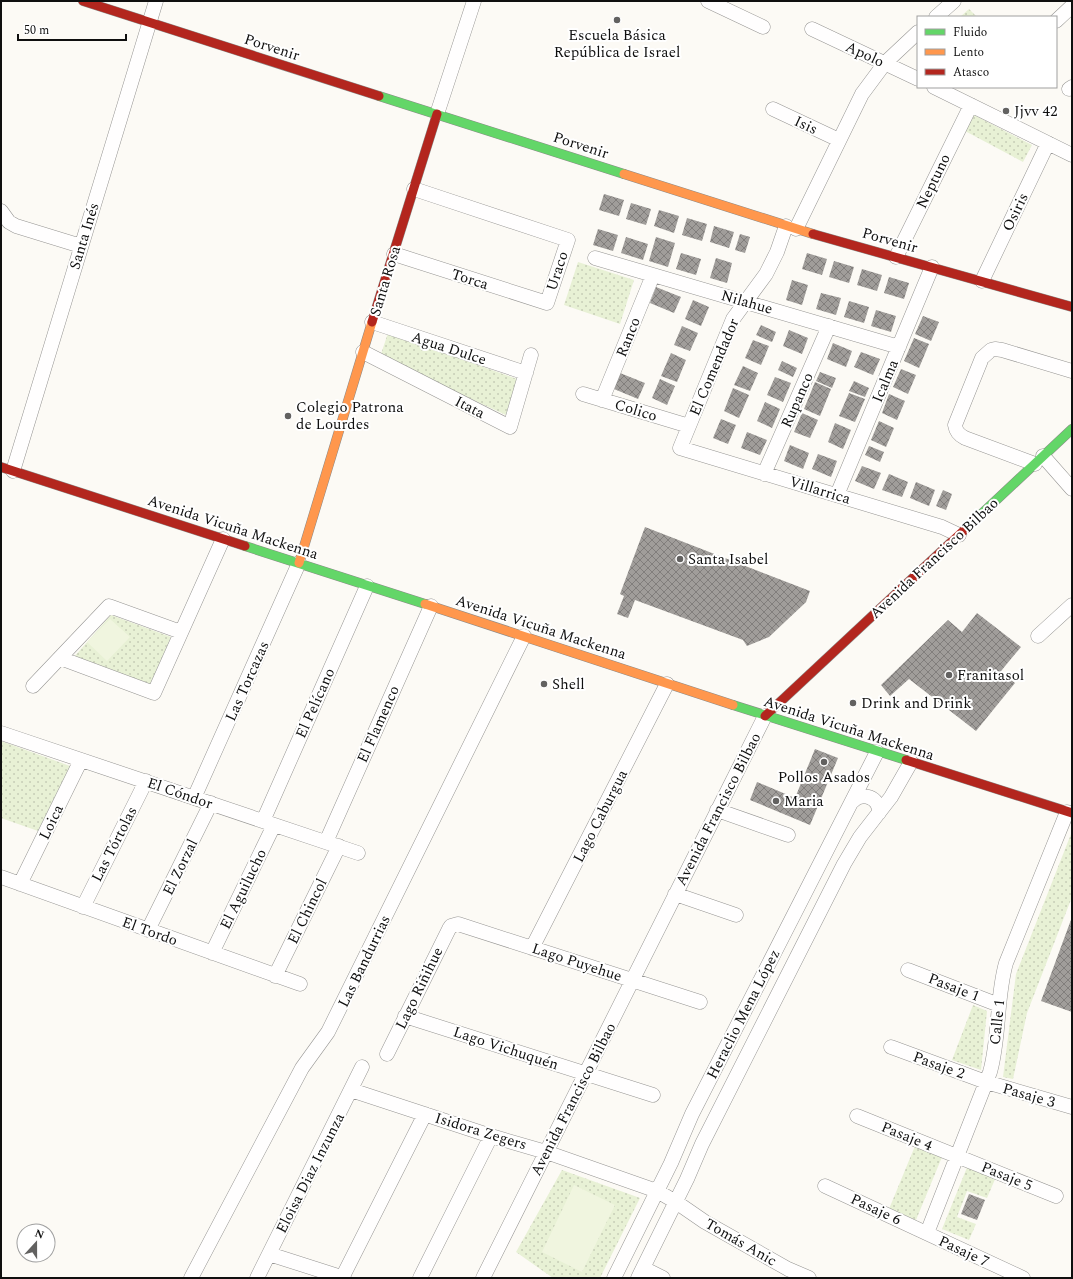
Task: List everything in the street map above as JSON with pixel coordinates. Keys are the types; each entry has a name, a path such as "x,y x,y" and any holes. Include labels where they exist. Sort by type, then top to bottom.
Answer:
{"main road":[{"name":"Porvenir","path":"83,1 791,227 982,281 1070,302"},
{"name":"Santa Rosa","path":"299,563 437,114"},
{"name":"Avenida Francisco Bilbao","path":"765,716 1072,429"},
{"name":"Avenida Vicuña Mackenna","path":"7,469 524,636 765,716 1069,812"}],"street":[{"name":"Santa Inés","path":"7,469 81,246 156,1"},
{"name":"Santa Rosa","path":"437,114 474,1"},
{"path":"708,1 763,27"},
{"path":"937,16 954,1"},
{"path":"1057,20 1072,6"},
{"name":"Apolo","path":"812,29 917,79"},
{"name":"El Comendador","path":"680,448 729,327 737,312 760,283 771,265 839,140 862,94 885,63 917,33"},
{"path":"936,88 1072,155"},
{"name":"Neptuno","path":"896,257 971,105"},
{"name":"Isis","path":"773,109 839,140"},
{"name":"Osiris","path":"982,281 1048,144"},
{"name":"Uraco","path":"414,189 568,240 547,303"},
{"path":"1,211 9,222 16,226 81,246"},
{"name":"Torca","path":"394,254 547,303"},
{"name":"Nilahue","path":"595,258 899,347"},
{"name":"Icalma","path":"837,495 932,267"},
{"name":"Ranco","path":"602,400 653,275"},
{"name":"Agua Dulce","path":"372,322 526,373"},
{"name":"Rupanco","path":"764,474 829,326"},
{"path":"1072,371 1002,350 991,350 982,358 955,424 959,435 965,438 1039,460 1072,489"},
{"name":"Itata","path":"363,352 510,427 531,355"},
{"name":"Colico","path":"583,394 689,426"},
{"name":"Villarrica","path":"680,448 942,527 959,535"},
{"path":"60,658 154,692 224,539"},
{"name":"Las Torcazas","path":"194,798 299,563"},
{"name":"El Pelícano","path":"269,823 367,586"},
{"path":"1038,636 1072,605"},
{"path":"33,686 109,606 182,632"},
{"name":"El Flamenco","path":"332,844 430,606"},
{"name":"Las Bandurrias","path":"191,1278 302,1068 328,1032 524,636"},
{"name":"Lago Caburgua","path":"532,948 667,684"},
{"name":"Avenida Francisco Bilbao","path":"483,1278 765,716"},
{"name":"El Cóndor","path":"1,733 358,853"},
{"name":"Heraclio Mena López","path":"614,1278 657,1191 690,1119 877,752"},
{"name":"Loica","path":"20,884 81,760"},
{"name":"Heraclio Mena López","path":"640,1273 676,1202 702,1144 844,864 860,837 899,784 911,762"},
{"name":"Las Tórtolas","path":"83,907 146,781"},
{"path":"852,802 858,797 863,796 871,798 877,802 879,813"},
{"name":"El Zorzal","path":"148,930 211,803"},
{"path":"717,810 788,835"},
{"name":"Calle 1","path":"927,1233 986,1082 993,1058 1003,974 1006,963 1069,812"},
{"name":"El Aguilucho","path":"212,953 269,823"},
{"name":"El Chincol","path":"275,976 332,844"},
{"name":"El Tordo","path":"1,877 300,984"},
{"path":"675,894 736,915"},
{"name":"Lago Puyehue","path":"454,924 462,924 700,1002"},
{"name":"Lago Riñihue","path":"387,1054 449,929 454,924"},
{"name":"Pasaje 1","path":"908,970 999,1005"},
{"path":"744,1013 747,1021 752,1024 760,1024 765,1019"},
{"name":"Lago Vichuquén","path":"405,1016 653,1095"},
{"name":"Pasaje 2","path":"891,1047 986,1082"},
{"name":"Eloisa Diaz Inzunza","path":"257,1278 362,1067"},
{"name":"Pasaje 3","path":"986,1082 1072,1107"},
{"name":"Isidora Zegers","path":"351,1090 491,1136 546,1152 657,1191 676,1202"},
{"path":"269,1254 343,1278 425,1114"},
{"name":"Pasaje 4","path":"857,1116 957,1156"},
{"path":"420,1278 491,1136"},
{"name":"Pasaje 5","path":"957,1156 1056,1196"},
{"name":"Pasaje 6","path":"825,1186 927,1233"},
{"name":"Tomás Anic","path":"676,1202 785,1274 809,1278"},
{"name":"Pasaje 7","path":"927,1233 1023,1278"},
{"path":"640,1273 663,1278"}],"green space":[{"path":"969,9 976,16 961,16"},
{"path":"974,115 1032,145 1023,162 965,131"},
{"path":"578,262 634,280 620,324 564,305"},
{"path":"388,333 517,379 506,415 380,357"},
{"path":"111,615 171,637 150,685 73,658"},
{"path":"110,619 130,637 107,661 87,642"},
{"path":"1,741 70,766 38,831 1,818"},
{"path":"1071,834 1072,897 1027,1013 1013,1079 1003,1077 1016,974"},
{"path":"973,1005 987,1011 981,1070 952,1060"},
{"path":"915,1146 942,1157 916,1220 889,1209"},
{"path":"968,1165 996,1177 987,1198 967,1191 957,1217 976,1224 969,1240 942,1229"},
{"path":"562,1170 640,1198 600,1278 553,1278 516,1252"},
{"path":"574,1185 615,1205 582,1272 542,1252"}],"building":[{"path":"604,194 624,200 619,216 599,210"},
{"path":"631,203 651,209 646,225 626,219"},
{"path":"659,210 679,216 674,233 654,226"},
{"path":"687,218 707,224 702,241 682,235"},
{"path":"714,226 734,232 729,248 710,242"},
{"path":"598,229 618,235 613,251 593,245"},
{"path":"740,234 750,237 745,253 735,250"},
{"path":"626,237 648,244 643,260 621,253"},
{"path":"656,237 675,243 668,267 649,261"},
{"path":"681,253 701,259 696,275 676,269"},
{"path":"807,253 827,259 822,275 802,269"},
{"path":"716,258 732,263 727,283 710,278"},
{"path":"834,261 854,267 849,283 829,277"},
{"path":"862,269 882,275 877,291 857,285"},
{"path":"889,277 909,283 904,299 884,293"},
{"path":"792,280 808,285 802,305 786,300"},
{"path":"656,287 681,297 674,313 650,303"},
{"path":"821,293 841,298 836,315 816,309"},
{"path":"693,300 709,307 701,326 685,319"},
{"path":"849,301 869,307 864,323 844,317"},
{"path":"876,310 896,316 891,332 871,326"},
{"path":"923,316 939,322 931,341 915,334"},
{"path":"761,325 776,332 772,342 756,335"},
{"path":"682,326 698,333 690,351 674,345"},
{"path":"789,330 808,338 802,354 783,346"},
{"path":"914,338 929,344 919,368 904,361"},
{"path":"753,340 769,346 761,365 745,358"},
{"path":"833,343 852,351 846,367 827,359"},
{"path":"861,352 880,359 873,375 854,367"},
{"path":"671,353 686,360 677,382 661,376"},
{"path":"782,361 797,368 793,377 778,370"},
{"path":"743,366 758,373 750,391 734,385"},
{"path":"901,369 916,375 908,394 893,387"},
{"path":"820,372 836,378 832,388 816,381"},
{"path":"620,373 645,383 638,399 614,389"},
{"path":"775,377 791,383 783,402 767,395"},
{"path":"660,379 675,386 667,405 652,398"},
{"path":"854,381 869,388 865,397 849,391"},
{"path":"815,382 831,389 820,416 804,409"},
{"path":"733,388 749,395 739,418 724,411"},
{"path":"849,393 865,399 855,422 839,416"},
{"path":"889,394 905,401 897,420 882,413"},
{"path":"765,402 780,409 772,428 757,421"},
{"path":"802,413 818,420 810,438 794,432"},
{"path":"721,419 736,425 728,444 713,438"},
{"path":"879,421 894,428 886,447 871,440"},
{"path":"835,423 851,430 843,449 828,442"},
{"path":"747,432 767,440 760,455 741,448"},
{"path":"790,445 809,453 803,469 784,461"},
{"path":"869,446 884,452 880,462 865,455"},
{"path":"818,454 837,461 831,477 812,469"},
{"path":"862,466 881,473 874,489 855,481"},
{"path":"889,474 908,482 902,497 882,490"},
{"path":"916,482 935,490 929,506 910,498"},
{"path":"943,490 952,494 946,510 936,506"},
{"name":"Santa Isabel","path":"645,527 810,591 806,602 769,637 747,646 743,640 635,600 628,618 617,614 624,596 620,594"},
{"name":"Franitasol","path":"977,613 1021,647 1001,671 1015,683 976,731 909,679 890,696 881,685 948,620 962,632"},
{"path":"815,749 838,758 810,825 750,800 757,782 795,798"},
{"path":"1072,917 1072,1012 1041,1001"},
{"path":"969,1194 985,1200 977,1220 961,1214"}],"traffic: fast":[{"path":"379,96 624,174"},
{"path":"975,520 1072,429"},
{"path":"245,546 425,604"},
{"path":"733,705 906,760"}],"traffic: slow":[{"path":"624,174 813,234"},
{"path":"299,563 372,322"},
{"path":"425,604 733,705"}],"traffic: jam":[{"path":"83,1 379,96"},
{"path":"372,322 437,114"},
{"path":"813,234 1072,307"},
{"path":"1,467 245,546"},
{"path":"765,716 975,520"},
{"path":"906,760 1072,813"}],"place":[{"name":"Escuela Básica República de Israel","path":"617,20"},
{"name":"Jjvv 42","path":"1006,111"},
{"name":"Colegio Patrona de Lourdes","path":"288,416"},
{"name":"Santa Isabel","path":"680,559"},
{"name":"Franitasol","path":"949,675"},
{"name":"Shell","path":"544,684"},
{"name":"Drink and Drink","path":"853,703"},
{"name":"Pollos Asados","path":"824,762"},
{"name":"Maria","path":"776,801"}]}
